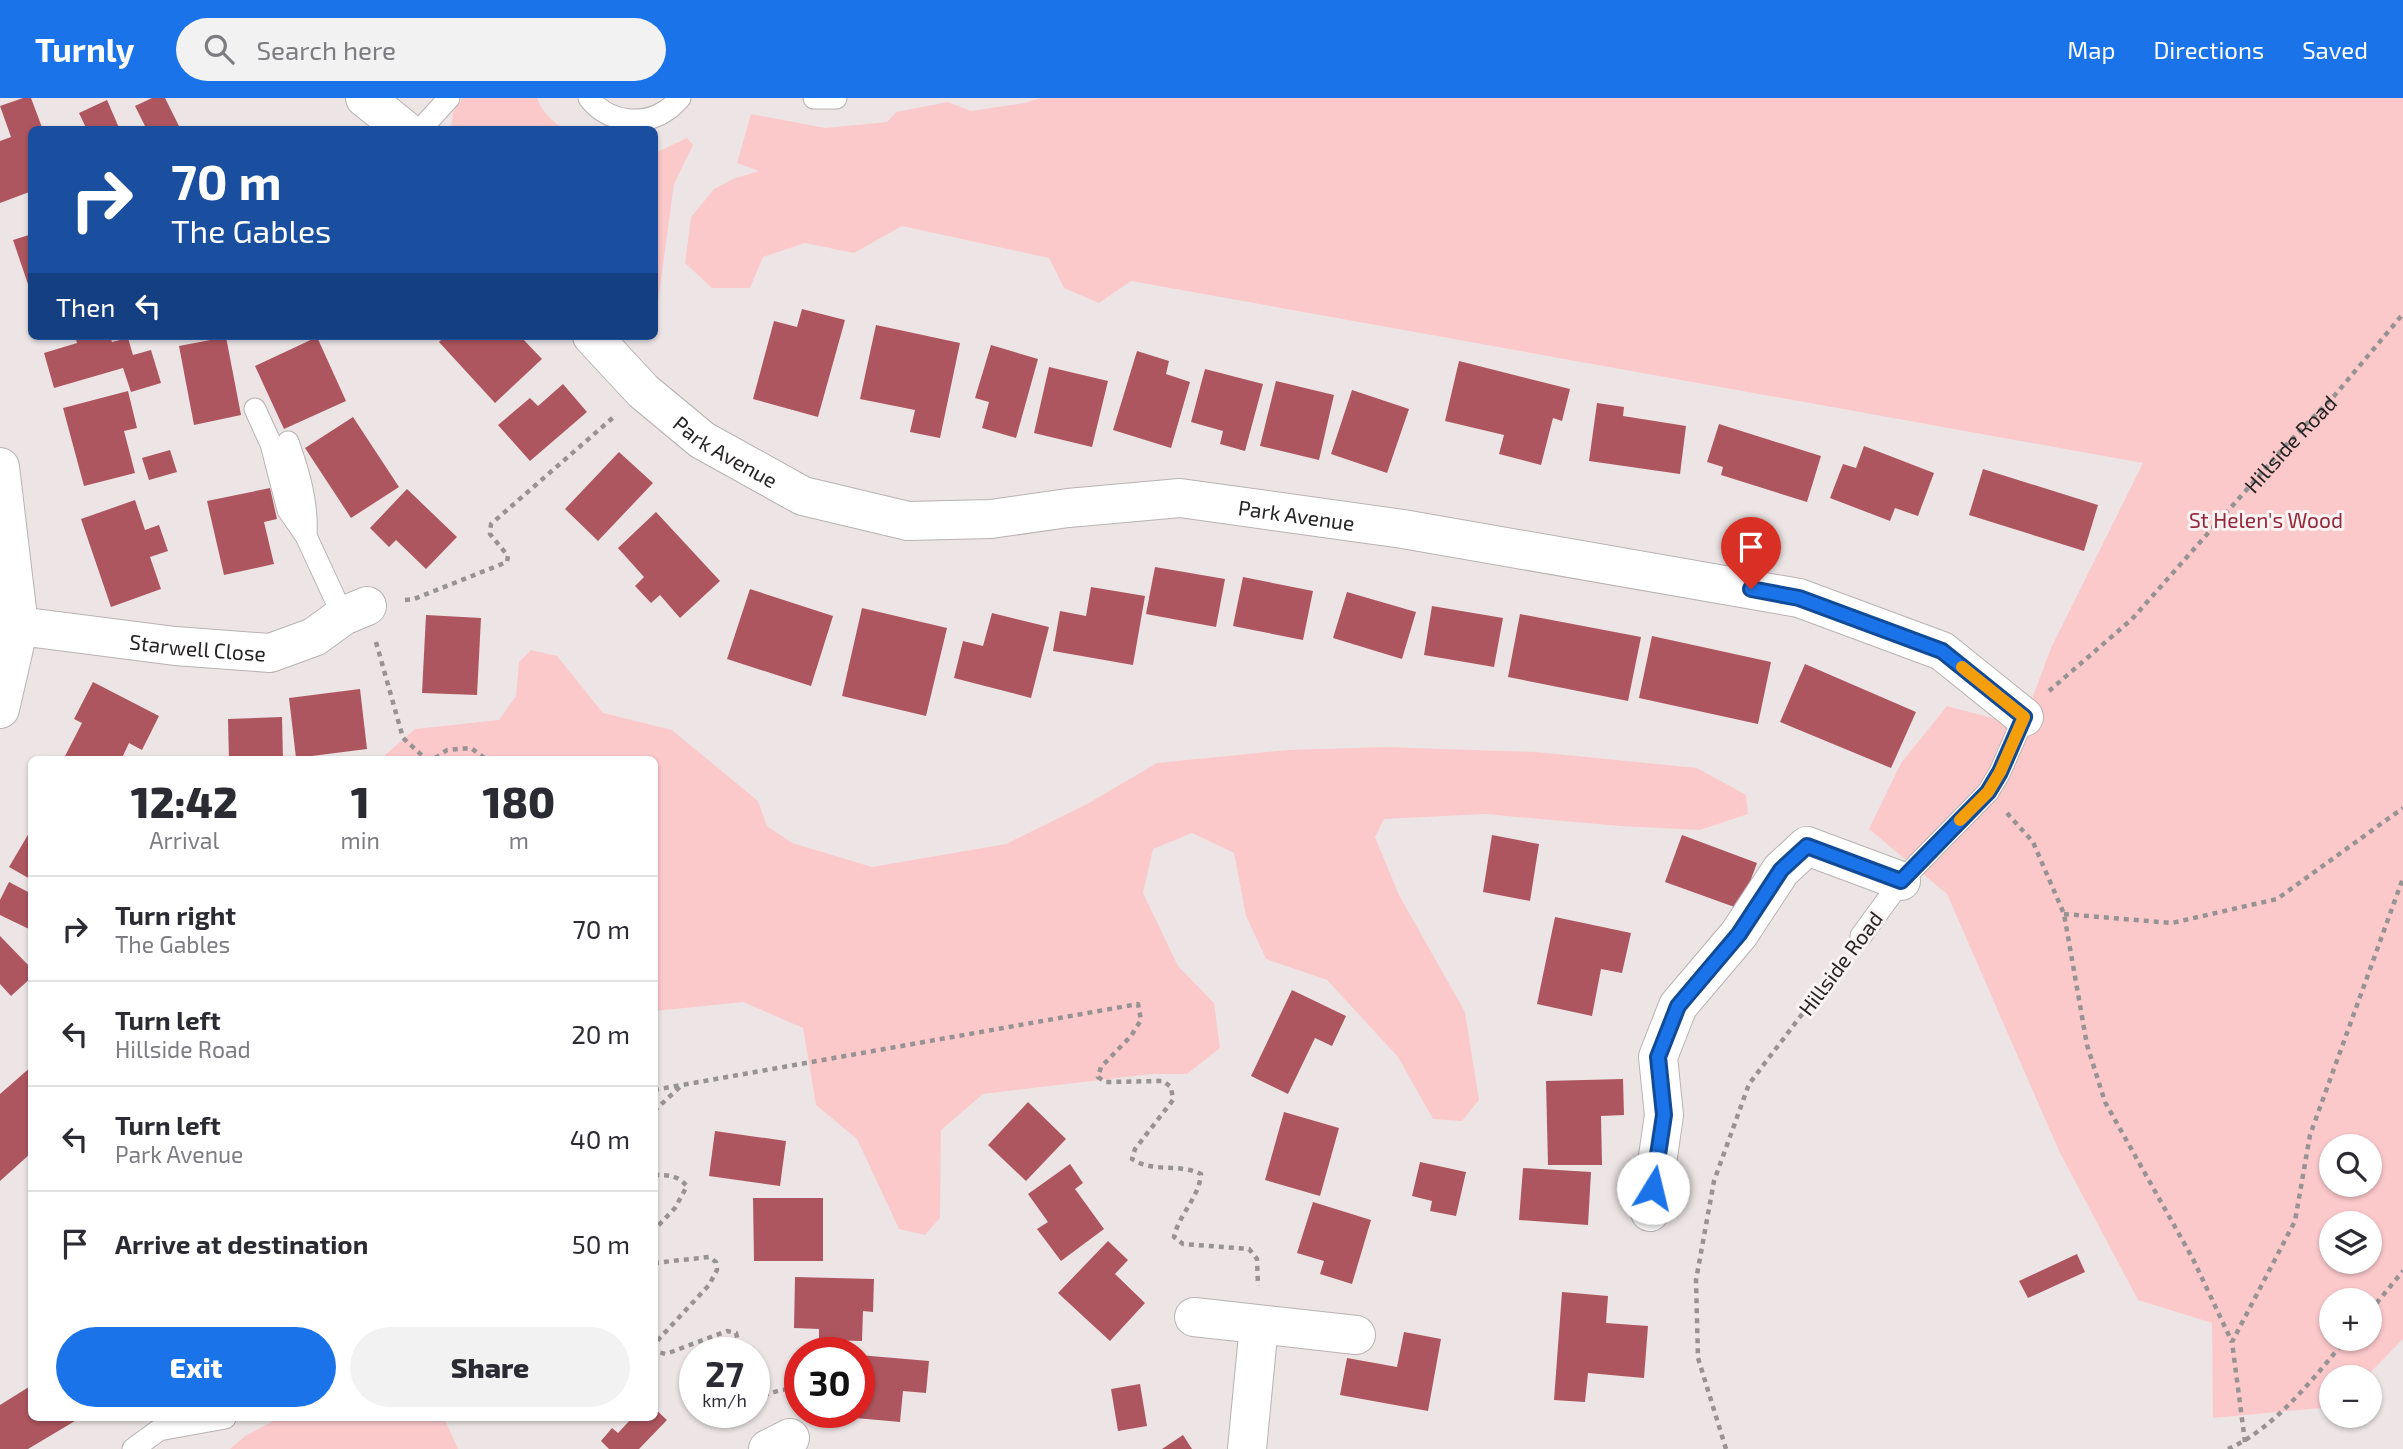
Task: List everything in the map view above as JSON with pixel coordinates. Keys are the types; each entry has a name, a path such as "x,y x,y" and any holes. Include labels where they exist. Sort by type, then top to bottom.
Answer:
{"street":[{"path":"365,98 400,126"},
{"name":"Park Avenue","path":"596,340 643,391 702,440 803,496 908,521 991,519 1068,508 1181,498 1403,529 1799,598 1942,651 2024,717"},
{"path":"0,467 19,626 0,709"},
{"name":"Starwell Close","path":"19,626 175,646 270,653 314,637 355,611"},
{"path":"1650,1212 1664,1115 1658,1057 1678,1006 1739,934 1781,870 1807,846 1901,881"},
{"path":"1194,1317 1356,1335"},
{"path":"1247,1449 1259,1325"}],"lane":[{"path":"424,126 449,98"},
{"path":"589,98 610,115 629,121 649,119 667,110 680,98"},
{"path":"814,98 836,98"},
{"path":"256,408 271,444 288,510 355,611"},
{"path":"288,442 301,477 307,516 306,536"},
{"name":"Hillside Road","path":"1861,936 1901,881 1988,792 2000,772 2024,717"},
{"path":"133,1449 159,1430 208,1421"}],"path":[{"name":"Hillside Road","path":"2024,717 2047,693 2132,619 2288,443 2401,321 2403,314"},
{"path":"423,756 403,738 355,611 414,599 507,562 508,556 490,534 491,524 643,391"},
{"path":"439,756 447,750 471,748 482,756"},
{"path":"1988,792 2034,842 2064,914 2087,1045 2105,1102 2193,1259 2232,1342 2245,1442"},
{"path":"2064,914 2172,923 2277,899 2403,808"},
{"path":"2232,1342 2295,1221 2310,1135 2403,878"},
{"name":"Hillside Road","path":"1726,1449 1698,1358 1696,1280 1714,1181 1749,1084 1861,936"},
{"path":"658,1089 1138,1004 1141,1020 1131,1036 1101,1067 1098,1077 1105,1082 1163,1081 1171,1087 1173,1100 1135,1149 1132,1159 1141,1165 1189,1168 1201,1174 1200,1188 1177,1224 1174,1237 1183,1244 1249,1249 1257,1259 1259,1325"},
{"path":"658,1107 682,1085"},
{"path":"658,1175 680,1178 687,1186 675,1208 658,1226"},
{"path":"658,1263 709,1257 716,1262 717,1270 709,1285 658,1340"},
{"path":"2382,1296 2403,1270"},
{"path":"711,1337 727,1331 736,1333 737,1337"},
{"path":"658,1351 666,1354 679,1349"},
{"path":"2228,1449 2245,1442 2303,1391 2336,1351"}],"green space":[{"path":"463,98 537,98 548,117 561,126 451,126 453,112"},
{"name":"St Helen's Wood","path":"1040,98 2403,98 2403,1339 2378,1365 2319,1365 2319,1408 2213,1418 2212,1323 2138,1300 2059,1151 1947,894 1869,829 1901,763 1947,706 2022,726 2051,648 2143,463 1131,281 1099,303 1064,288 1049,258 902,226 854,253 805,243 763,257 750,288 712,288 685,263 691,217 714,189 733,179 759,171 737,163 751,114 825,128 887,122 896,112 948,102 971,111 1025,103"},
{"path":"687,138 693,145 674,184 658,302 658,152"},
{"path":"531,650 557,656 603,713 672,730 758,801 767,826 792,843 872,867 1006,844 1087,804 1157,763 1288,750 1386,747 1536,752 1697,768 1746,795 1748,814 1700,830 1485,814 1384,819 1375,837 1399,895 1465,1012 1479,1100 1462,1121 1433,1119 1398,1057 1327,980 1266,959 1246,916 1234,853 1192,833 1153,849 1143,893 1178,966 1214,1003 1220,1048 1187,1074 1151,1074 983,1094 941,1130 940,1218 925,1235 899,1229 857,1139 816,1105 803,1028 743,1002 658,1011 658,756 385,756 415,729 499,720 516,696 519,662"},
{"path":"273,1421 445,1421 458,1449 230,1449 245,1436"}],"building":[{"path":"31,98 42,126 28,126 28,192 0,203 0,141 11,137 0,106"},
{"path":"152,98 165,98 179,126 145,126 135,106"},
{"path":"107,100 118,126 85,126 79,113"},
{"path":"28,235 28,284 13,240"},
{"path":"802,309 845,320 818,417 753,399 774,321 797,327"},
{"path":"876,325 960,343 940,438 910,432 915,410 860,399"},
{"path":"76,340 129,340 133,355 151,350 161,383 131,392 123,368 54,388 44,353 77,343"},
{"path":"227,340 241,415 194,425 179,346"},
{"path":"311,340 318,340 346,401 284,429 255,366"},
{"path":"524,340 542,359 495,403 439,342"},
{"path":"991,345 1038,359 1016,438 982,428 989,402 975,398"},
{"path":"1137,351 1169,361 1166,374 1190,382 1171,448 1113,430"},
{"path":"1459,361 1570,389 1562,421 1553,418 1541,465 1499,454 1504,435 1445,421"},
{"path":"1049,367 1108,381 1092,447 1034,433"},
{"path":"1205,369 1263,384 1245,451 1220,444 1223,431 1191,422"},
{"path":"1276,381 1334,395 1319,460 1260,446"},
{"path":"563,384 587,412 530,461 498,425 530,398 538,406"},
{"path":"1352,390 1409,409 1387,473 1331,454"},
{"path":"128,391 137,428 124,431 135,473 84,486 63,408"},
{"path":"1597,403 1624,407 1623,416 1686,426 1680,474 1589,461"},
{"path":"353,417 399,487 351,518 305,448"},
{"path":"1719,424 1821,456 1807,502 1721,475 1723,467 1707,462"},
{"path":"1864,446 1934,473 1918,516 1895,508 1890,521 1830,498 1843,464 1856,468"},
{"path":"170,450 177,472 149,480 142,458"},
{"path":"619,452 653,483 598,541 565,509"},
{"path":"1983,469 2098,505 2084,551 1969,515"},
{"path":"270,488 277,519 264,522 274,564 224,575 207,501"},
{"path":"407,489 457,537 426,569 396,540 389,547 370,528"},
{"path":"135,500 145,530 159,525 168,551 150,557 161,589 111,607 81,519"},
{"path":"656,512 720,581 680,618 660,595 651,603 635,586 644,577 618,548"},
{"path":"1155,567 1225,579 1216,627 1146,614"},
{"path":"1243,577 1313,591 1303,640 1233,626"},
{"path":"1091,587 1145,596 1133,665 1053,651 1060,611 1086,616"},
{"path":"750,589 833,616 811,686 727,659"},
{"path":"1347,592 1416,612 1402,659 1333,638"},
{"path":"1432,606 1503,618 1494,667 1424,655"},
{"path":"862,608 947,628 926,716 842,696"},
{"path":"992,613 1049,627 1031,698 954,678 963,641 983,646"},
{"path":"1520,614 1641,637 1628,701 1508,677"},
{"path":"426,615 481,618 477,695 422,693"},
{"path":"1652,636 1771,662 1758,724 1639,698"},
{"path":"1805,664 1916,712 1891,768 1780,722"},
{"path":"93,682 159,716 142,750 129,743 123,756 65,756 82,723 74,719"},
{"path":"360,689 367,749 296,756 289,698"},
{"path":"282,717 283,756 229,756 228,719"},
{"path":"28,835 28,878 9,867"},
{"path":"1492,835 1539,844 1530,901 1483,892"},
{"path":"1682,835 1757,863 1740,909 1665,882"},
{"path":"9,882 28,892 28,929 0,915 0,900"},
{"path":"1555,917 1631,933 1622,973 1601,969 1592,1016 1537,1004"},
{"path":"0,936 28,965 28,981 11,996 0,984"},
{"path":"1292,990 1346,1016 1332,1046 1315,1038 1288,1094 1251,1076"},
{"path":"28,1070 28,1156 0,1181 0,1094"},
{"path":"1623,1079 1624,1115 1601,1116 1602,1165 1548,1165 1546,1081"},
{"path":"1028,1102 1066,1139 1026,1181 988,1145"},
{"path":"1284,1112 1339,1128 1320,1196 1265,1180"},
{"path":"715,1131 786,1141 780,1186 709,1176"},
{"path":"1420,1162 1466,1172 1456,1216 1430,1211 1432,1201 1412,1196"},
{"path":"1070,1164 1083,1183 1075,1189 1104,1229 1061,1261 1037,1229 1048,1222 1028,1194"},
{"path":"1523,1168 1591,1172 1588,1225 1519,1220"},
{"path":"753,1198 823,1198 823,1261 754,1261"},
{"path":"1313,1202 1371,1220 1352,1284 1320,1274 1324,1261 1297,1253"},
{"path":"1108,1241 1128,1260 1115,1274 1145,1303 1110,1341 1058,1293"},
{"path":"2077,1254 2085,1272 2028,1298 2019,1281"},
{"path":"795,1277 874,1279 873,1312 863,1311 862,1337 819,1337 819,1329 794,1328"},
{"path":"1562,1292 1608,1296 1606,1323 1648,1326 1644,1378 1588,1373 1585,1402 1554,1400"},
{"path":"1404,1332 1441,1339 1428,1411 1340,1395 1347,1358 1397,1367"},
{"path":"875,1356 929,1361 926,1393 903,1391 900,1422 875,1420"},
{"path":"1140,1384 1147,1426 1118,1431 1111,1389"},
{"path":"28,1388 28,1421 75,1421 28,1449 0,1449 0,1405"},
{"path":"658,1412 667,1420 639,1449 609,1449 601,1441 612,1428 618,1433 629,1421 658,1421"},
{"path":"1183,1435 1192,1449 1162,1449"}],"slow traffic":[{"path":"1960,820 1988,792 2000,772 2024,717 1962,667"}],"route":[{"path":"1653,1188 1664,1115 1658,1057 1678,1006 1739,934 1781,870 1807,846 1901,881 1988,792 2000,772 2024,717 1942,651 1799,598 1751,589"}]}
